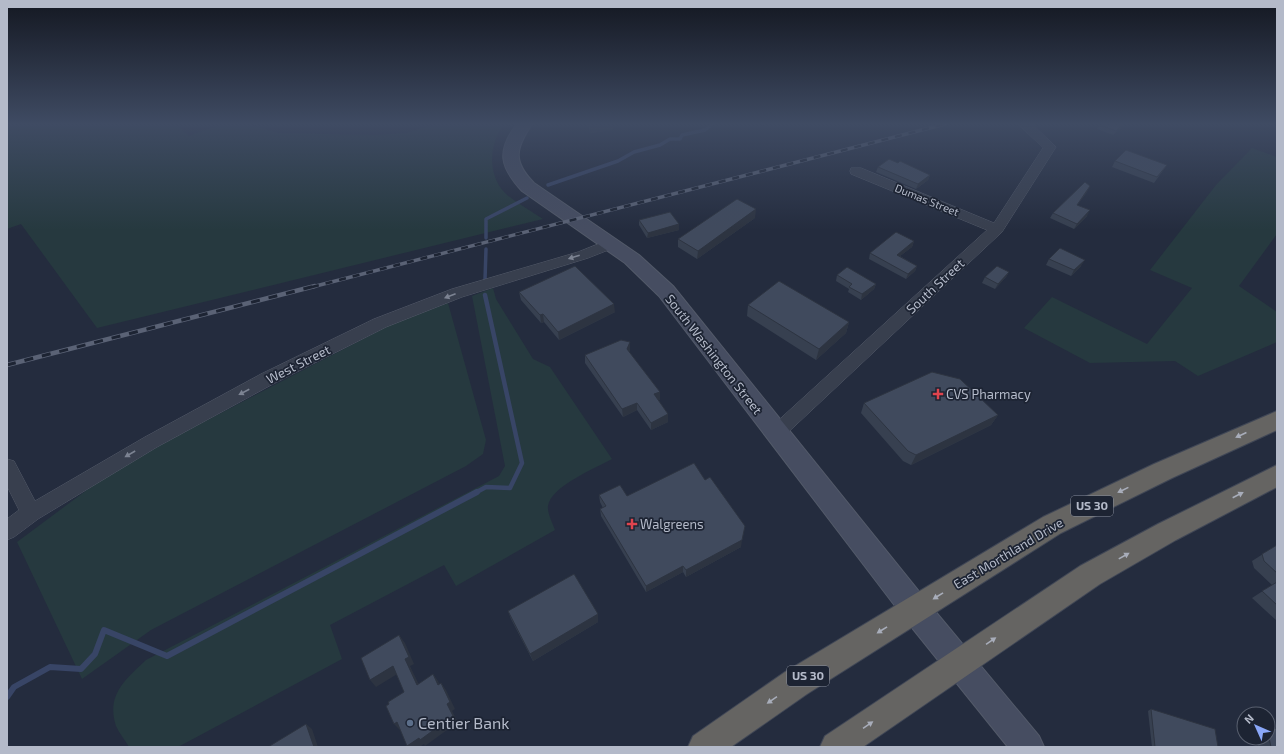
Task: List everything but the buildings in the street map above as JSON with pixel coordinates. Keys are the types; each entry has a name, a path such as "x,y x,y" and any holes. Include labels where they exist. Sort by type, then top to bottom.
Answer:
{"highway":[{"name":"East Morthland Drive","path":"915,609 1052,525 1163,470 1277,420"},
{"path":"836,747 1090,575 1167,532 1277,475"},
{"name":"US 30","path":"704,747 796,684 915,609"}],"main road":[{"name":"South Washington Street","path":"511,159 512,166 518,177 528,187 632,259 666,291 915,609 1028,747"}],"street":[{"name":"South Street","path":"776,433 997,229 1042,159"},
{"name":"Dumas Street","path":"856,172 997,229"},
{"name":"West Street","path":"7,531 31,512 158,438 267,379 380,323 457,293 584,254 611,244"},
{"path":"7,467 31,512"}],"shaded area":[{"path":"7,159 492,159 495,177 499,186 519,204 543,219 97,328 21,224 7,229"},
{"path":"1241,159 1277,159 1277,234 1239,286 1277,312 1277,342 1198,376 1175,361 1090,363 1024,328 1052,297 1147,344 1192,288 1150,270 1216,185"},
{"path":"493,288 496,299 533,359 550,367 612,459 575,478 557,491 548,506 549,515 555,530 456,586 444,565 330,625 342,659 178,747 129,747 116,726 114,705 119,689 131,674 146,660 499,476 505,466 472,296"},
{"path":"448,303 486,440 483,454 466,466 151,630 82,679 17,542 99,481 173,438 388,326"}],"waterway":[{"path":"548,185 621,159"},
{"path":"486,238 486,219 527,198"},
{"path":"485,280 486,249"},
{"path":"475,493 486,487 510,488 522,463 485,295"},
{"path":"7,697 14,687 50,667 81,669 95,654 104,630 167,656 477,492"}],"railway":[{"path":"312,287 808,159"},
{"path":"7,365 315,286"}],"place":[{"name":"CVS Pharmacy","path":"938,394"},
{"name":"Walgreens","path":"632,524"},
{"name":"Centier Bank","path":"410,723"}]}
